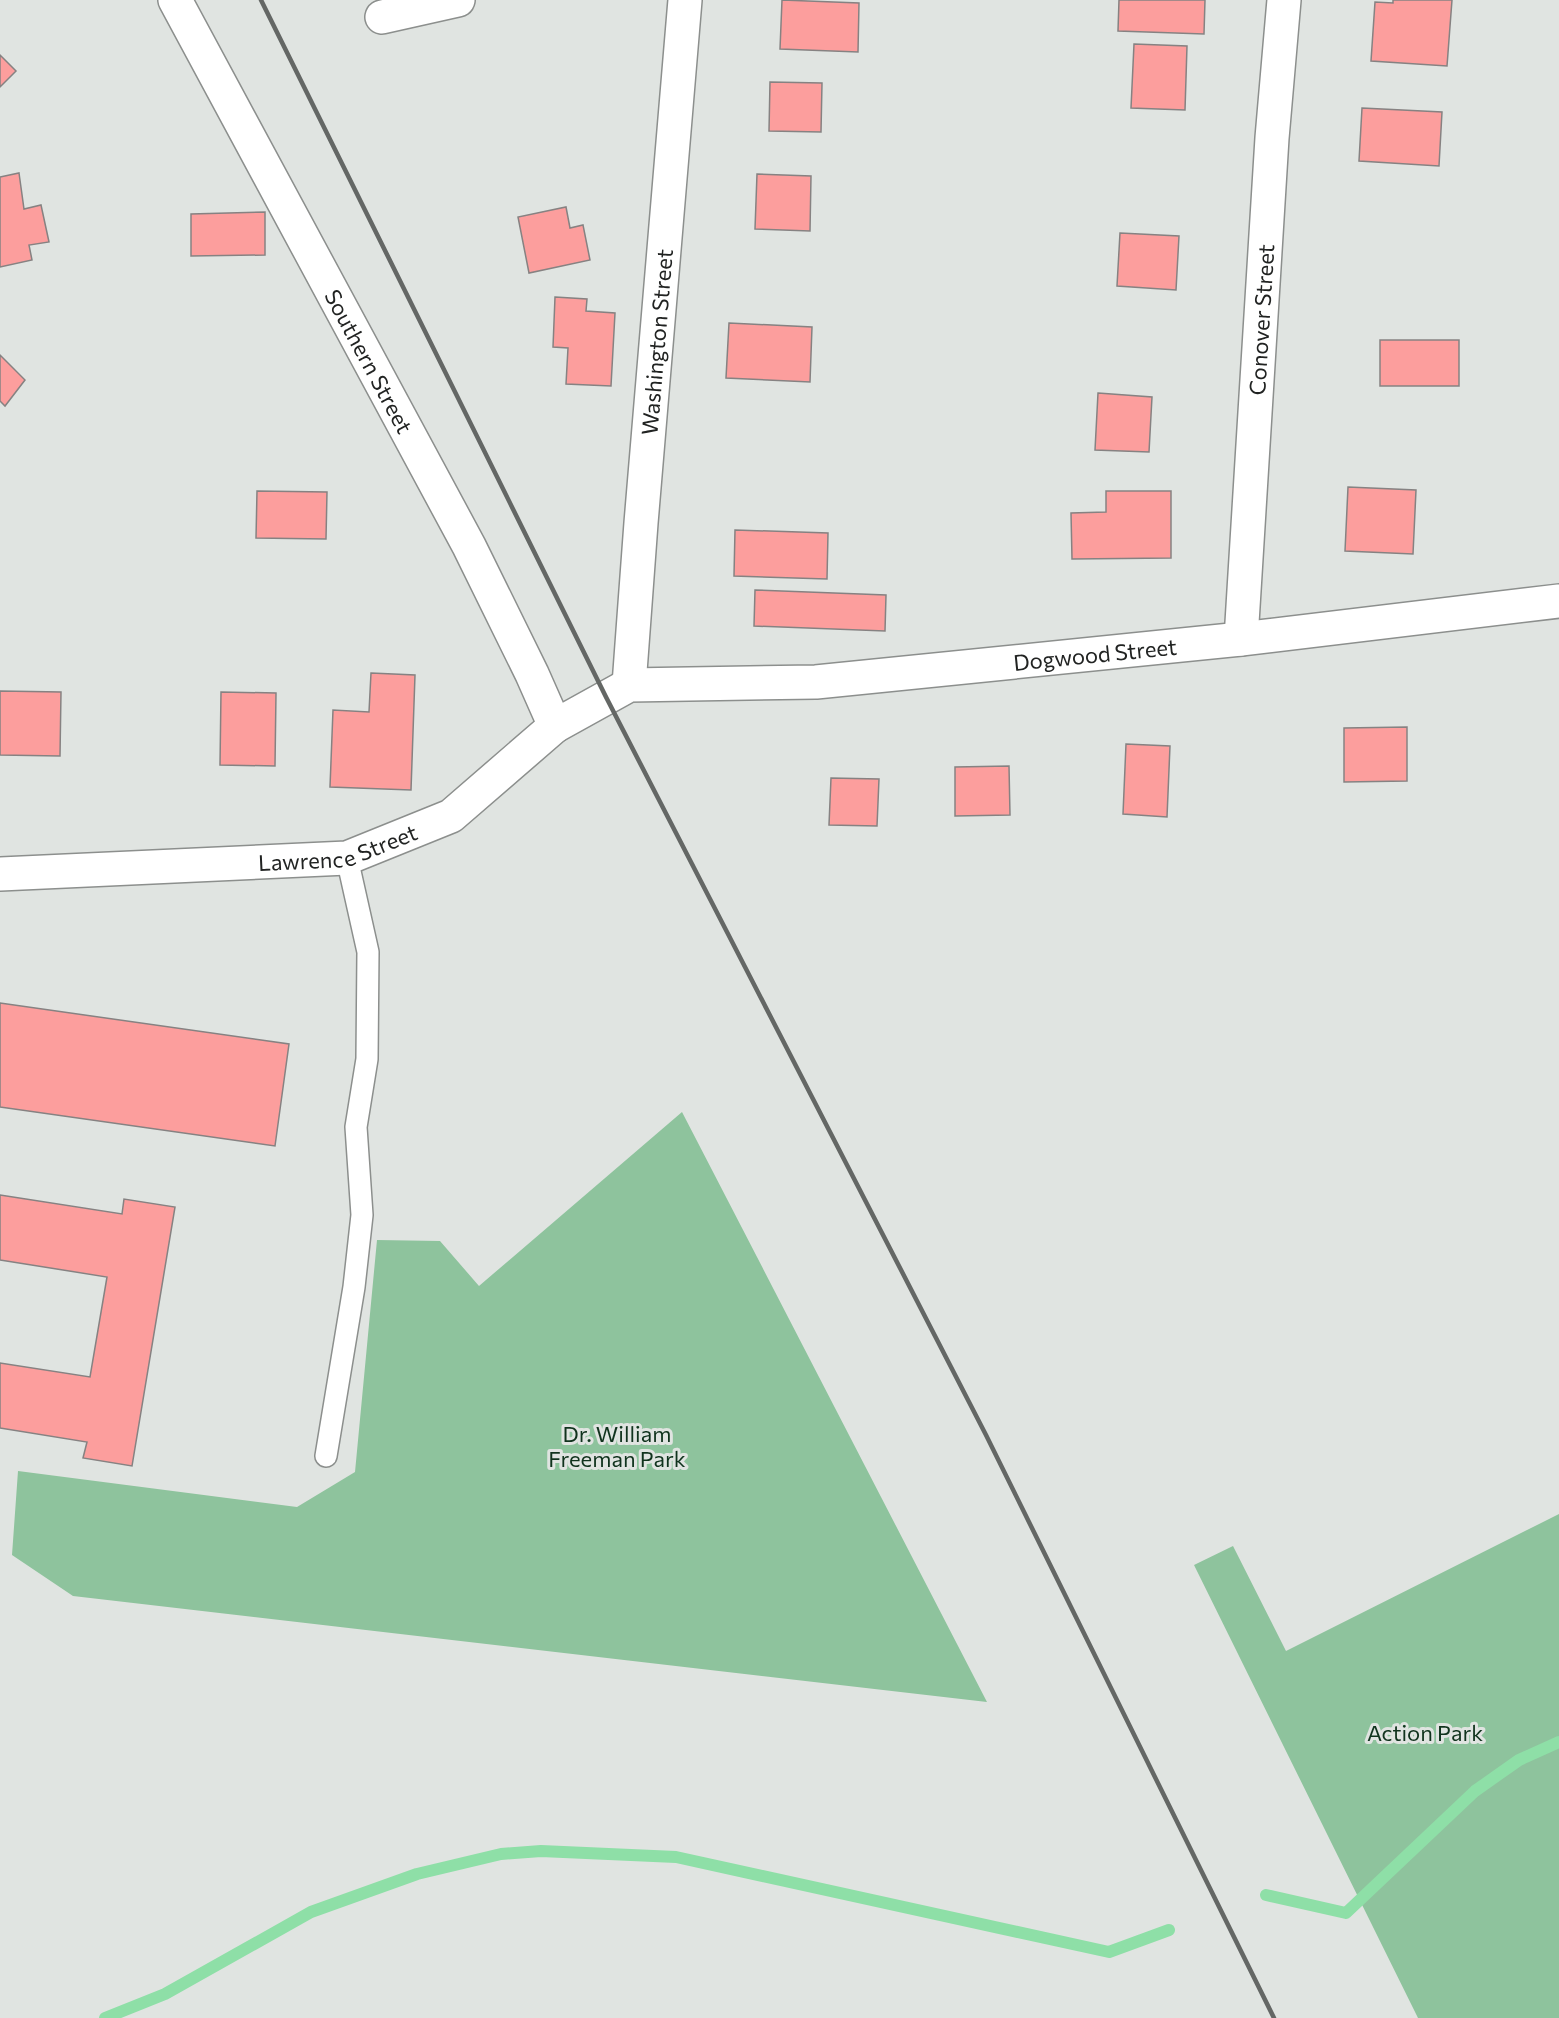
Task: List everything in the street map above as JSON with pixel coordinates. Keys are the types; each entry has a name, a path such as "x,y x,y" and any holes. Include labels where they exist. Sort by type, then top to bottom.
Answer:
{"street":[{"name":"Southern Street","path":"175,0 469,546 555,726"},
{"path":"382,17 459,0"},
{"name":"Washington Street","path":"629,685 685,0"},
{"name":"Conover Street","path":"1241,639 1272,138 1284,0"},
{"name":"Dogwood Street","path":"629,685 816,682 1241,639 1559,601"},
{"name":"Lawrence Street","path":"0,874 347,858 451,816 555,726 629,685"}],"lane":[{"path":"326,1456 354,1287 362,1215 356,1127 367,1059 368,952 347,858"}],"green space":[{"name":"Dr. William Freeman Park","path":"682,1112 987,1702 73,1596 12,1555 18,1471 297,1507 355,1472 377,1240 440,1241 479,1286"},
{"name":"Action Park","path":"1559,1514 1559,2018 1418,2018 1194,1565 1233,1546 1286,1651"}],"building":[{"path":"782,0 859,3 858,52 780,49"},
{"path":"1119,0 1205,0 1204,34 1118,31"},
{"path":"1393,0 1452,0 1447,66 1371,61 1375,2 1393,3"},
{"path":"1134,44 1187,46 1185,110 1131,108"},
{"path":"0,55 16,71 0,87"},
{"path":"770,82 822,83 821,132 769,131"},
{"path":"1362,108 1442,112 1439,166 1359,161"},
{"path":"19,173 24,209 41,205 49,242 29,245 32,260 0,267 0,177"},
{"path":"757,174 811,176 810,231 755,229"},
{"path":"566,207 570,228 583,225 590,260 529,273 518,217"},
{"path":"265,212 265,255 191,256 191,214"},
{"path":"1120,233 1179,236 1176,290 1117,286"},
{"path":"555,297 587,299 586,311 615,313 611,386 566,384 568,348 553,347"},
{"path":"729,323 812,327 810,382 726,378"},
{"path":"1380,340 1459,340 1459,386 1380,386"},
{"path":"0,355 25,380 5,406 0,401"},
{"path":"1098,393 1152,397 1149,452 1095,450"},
{"path":"1348,487 1416,490 1413,554 1345,551"},
{"path":"257,491 327,492 326,539 256,538"},
{"path":"1106,491 1171,491 1171,558 1072,559 1071,513 1106,512"},
{"path":"735,530 828,533 827,579 734,576"},
{"path":"755,590 886,595 885,631 754,626"},
{"path":"371,673 415,675 411,790 330,787 333,710 369,712"},
{"path":"0,691 61,692 60,756 0,755"},
{"path":"221,692 276,693 275,766 220,765"},
{"path":"1407,727 1407,781 1344,782 1344,728"},
{"path":"1126,744 1170,746 1167,817 1123,814"},
{"path":"1009,766 1010,815 955,816 955,767"},
{"path":"831,778 879,779 877,826 829,825"},
{"path":"0,1003 289,1044 275,1146 0,1107"},
{"path":"0,1195 122,1214 124,1199 175,1207 132,1466 83,1458 87,1442 0,1428 0,1363 90,1377 107,1277 0,1260"}],"waterway":[{"path":"1266,1895 1346,1913 1475,1791 1519,1760 1559,1742"},
{"path":"105,2018 165,1994 311,1912 417,1874 501,1854 541,1851 676,1857 1109,1952 1169,1930"}],"railway":[{"path":"261,0 606,697 986,1435 1274,2018"}]}
